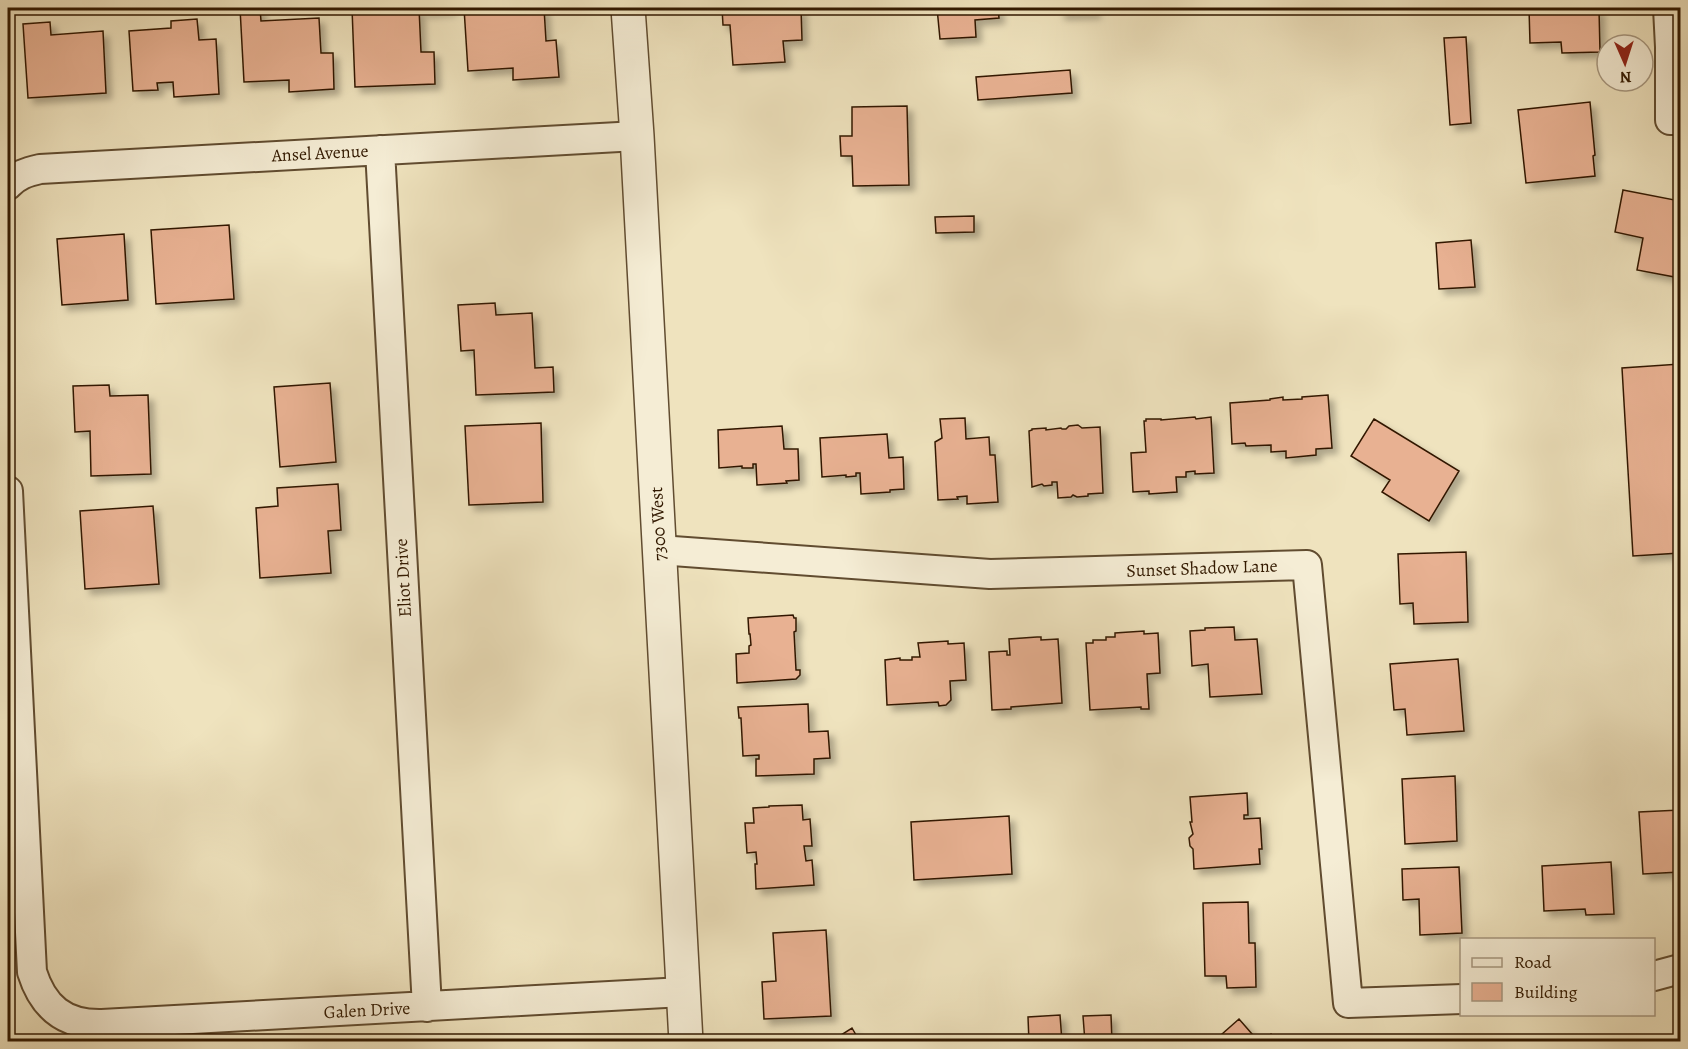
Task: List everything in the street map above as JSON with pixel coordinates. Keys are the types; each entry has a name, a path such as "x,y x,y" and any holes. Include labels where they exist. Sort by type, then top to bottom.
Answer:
{"street":[{"name":"7300 West","path":"628,8 637,136 686,1041"},
{"path":"1668,8 1675,120"},
{"name":"Ansel Avenue","path":"8,185 25,172 40,169 637,136"},
{"name":"Eliot Drive","path":"380,150 427,1006"},
{"name":"Galen Drive","path":"8,491 32,972 44,999 54,1010 65,1017 89,1024 683,992"},
{"name":"Sunset Shadow Lane","path":"659,550 990,574 1307,565 1348,1003 1460,999"},
{"path":"1655,975 1680,969"}],"building":[{"path":"240,8 260,8 261,21 319,18 321,53 333,53 334,89 289,92 289,80 244,82"},
{"path":"352,8 419,8 421,52 434,52 435,84 355,87"},
{"path":"422,8 451,8 451,10 423,12"},
{"path":"464,8 544,8 546,41 556,40 559,77 513,80 513,68 468,71"},
{"path":"722,8 801,8 802,40 783,41 785,62 733,65 730,25 723,25"},
{"path":"937,8 998,8 999,18 975,20 976,37 940,39"},
{"path":"1059,8 1095,8 1095,13 1060,14"},
{"path":"1529,8 1599,9 1600,33 1595,33 1595,52 1562,53 1561,42 1530,43"},
{"path":"197,19 199,40 216,39 219,94 174,97 173,82 157,83 158,90 133,91 129,31 171,28 171,21"},
{"path":"50,22 51,35 103,31 106,93 28,98 23,24"},
{"path":"1466,37 1471,123 1450,125 1444,38"},
{"path":"1070,70 1072,93 978,100 976,77"},
{"path":"1590,102 1595,176 1526,183 1518,110"},
{"path":"907,106 909,185 853,186 852,156 841,156 840,136 852,136 852,107"},
{"path":"1623,190 1680,201 1680,278 1637,270 1643,238 1615,232"},
{"path":"974,216 974,232 936,233 935,217"},
{"path":"229,225 234,299 156,304 151,230"},
{"path":"124,234 128,300 62,305 57,239"},
{"path":"1471,240 1475,287 1439,289 1436,243"},
{"path":"495,303 496,315 532,313 535,368 553,367 554,392 476,395 474,350 461,351 458,305"},
{"path":"1680,364 1680,553 1633,556 1622,368"},
{"path":"330,383 336,462 280,467 274,387"},
{"path":"109,385 110,396 148,395 151,474 91,476 90,431 75,432 73,386"},
{"path":"1328,395 1332,448 1316,449 1316,455 1286,458 1286,451 1271,452 1271,445 1232,444 1230,403 1283,397 1283,400 1302,399 1302,397"},
{"path":"1195,417 1196,419 1211,417 1214,473 1195,474 1195,471 1186,472 1186,477 1176,477 1177,492 1149,494 1149,491 1133,492 1131,453 1146,452 1144,421 1146,419"},
{"path":"965,418 966,439 989,437 990,455 995,455 998,502 967,504 967,496 938,500 935,442 942,438 940,419"},
{"path":"1374,419 1459,471 1429,521 1382,492 1390,480 1351,456"},
{"path":"541,423 543,502 469,505 465,426"},
{"path":"1078,425 1082,428 1100,427 1103,493 1058,498 1057,482 1052,482 1052,485 1042,484 1032,487 1029,431 1046,428 1046,430 1066,429 1069,426"},
{"path":"782,426 784,449 798,449 799,480 757,485 756,464 753,464 753,468 742,468 742,466 719,468 718,430"},
{"path":"887,434 889,458 903,457 904,489 861,494 860,473 856,473 856,476 822,477 820,438"},
{"path":"338,484 341,530 328,531 331,573 260,578 256,508 278,506 277,488"},
{"path":"153,506 159,584 85,589 80,511"},
{"path":"1466,552 1468,622 1414,624 1413,603 1400,604 1398,554"},
{"path":"793,615 796,618 796,631 794,632 796,670 800,670 800,675 796,679 737,683 736,654 749,653 751,645 748,618"},
{"path":"1234,627 1235,640 1257,639 1262,694 1210,697 1208,664 1192,666 1190,631"},
{"path":"1144,631 1144,634 1158,633 1160,673 1147,674 1149,709 1141,709 1141,707 1090,710 1086,643 1093,643 1093,640 1106,640 1106,637 1115,637 1115,633"},
{"path":"1041,637 1041,640 1058,639 1062,703 992,710 989,652 1007,651 1007,655 1010,655 1009,639"},
{"path":"948,641 948,644 964,643 966,680 950,681 951,700 946,705 939,706 938,702 887,705 885,660 900,658 900,660 912,660 912,657 920,657 918,643"},
{"path":"1458,659 1464,731 1407,735 1405,709 1394,710 1390,664"},
{"path":"808,704 809,732 828,731 830,758 814,759 814,774 756,776 756,759 759,759 759,755 743,756 741,718 739,718 738,707"},
{"path":"1455,776 1457,841 1405,844 1402,779"},
{"path":"1247,793 1248,815 1244,815 1244,819 1260,818 1262,849 1259,849 1260,864 1194,869 1193,849 1189,838 1193,834 1190,822 1192,822 1190,797"},
{"path":"802,805 803,820 810,819 812,846 804,846 806,861 812,860 814,885 756,889 756,852 747,853 745,823 754,823 753,808"},
{"path":"1680,810 1680,872 1643,874 1639,812"},
{"path":"1009,816 1012,874 914,880 911,822"},
{"path":"1611,862 1614,914 1586,915 1585,909 1544,911 1542,866"},
{"path":"1459,867 1462,933 1420,935 1419,899 1403,900 1402,869"},
{"path":"1248,902 1249,943 1255,943 1256,987 1227,988 1226,976 1205,976 1203,903"},
{"path":"826,930 831,1016 764,1019 762,982 776,981 773,933"},
{"path":"1060,1015 1062,1042 1029,1042 1028,1017"},
{"path":"1111,1015 1112,1042 1085,1042 1083,1016"},
{"path":"1239,1019 1259,1042 1213,1042"},
{"path":"852,1028 860,1042 830,1042"},
{"path":"1271,1034 1278,1042 1262,1042"}]}
